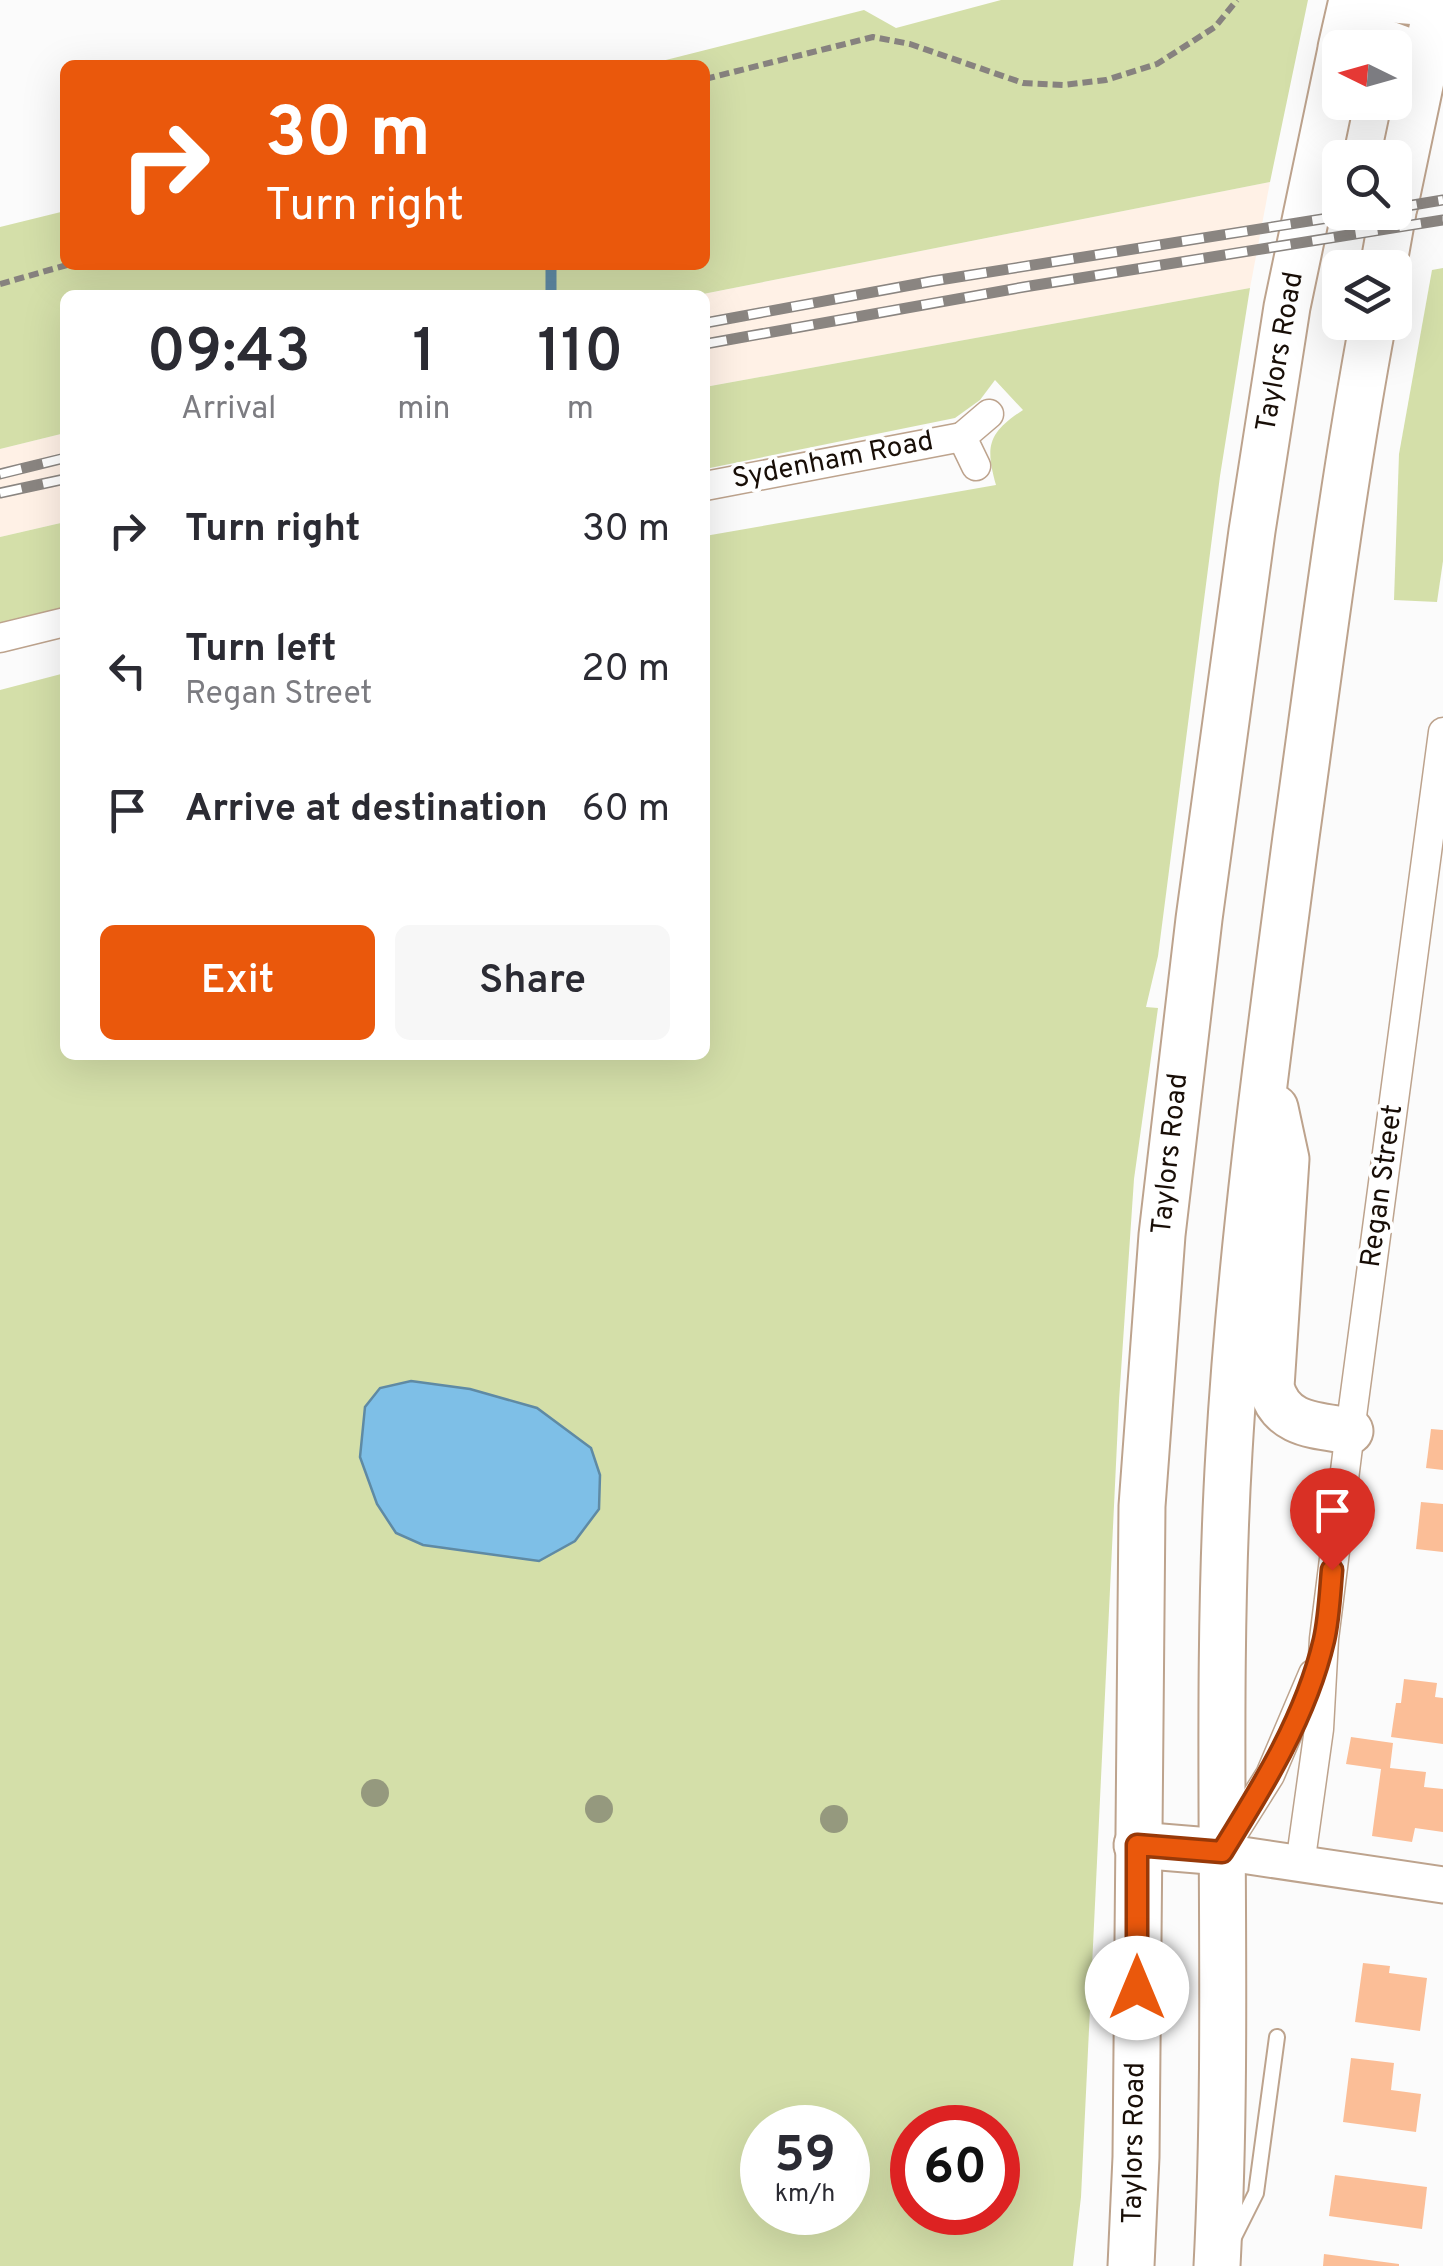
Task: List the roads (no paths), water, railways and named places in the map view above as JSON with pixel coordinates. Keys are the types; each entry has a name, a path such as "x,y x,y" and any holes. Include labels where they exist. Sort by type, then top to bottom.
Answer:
{"main road":[{"path":"1412,140 1434,56 1439,6"},
{"name":"Taylors Road","path":"1131,2266 1136,2157 1142,1506 1168,1179 1198,919 1252,531 1287,307 1345,28"},
{"path":"1218,2266 1222,1645 1229,1455 1248,1219 1266,1067 1329,585 1369,340"},
{"path":"1266,1067 1286,1159 1271,1388 1288,1417 1350,1431"},
{"path":"1137,1845 1222,1852"}],"street":[{"path":"1345,28 1394,5 1439,6"},
{"path":"1345,28 1384,37 1434,56"},
{"path":"976,466 962,436 989,414"},
{"name":"Sydenham Road","path":"710,485 962,436"},
{"path":"0,638 60,623"},
{"name":"Regan Street","path":"1300,1865 1319,1729 1324,1640 1350,1431 1443,732"},
{"name":"Regan Street","path":"1222,1852 1270,1775 1292,1730 1324,1640"},
{"path":"1222,1852 1443,1885"}],"lane":[{"path":"1218,2266 1256,2194 1277,2037"}],"water":[{"path":"411,1381 470,1389 537,1408 591,1448 600,1475 599,1509 575,1541 539,1561 423,1545 396,1533 377,1504 360,1457 365,1407 380,1388"}],"waterway":[{"path":"551,270 551,290"}],"railway":[{"path":"1412,205 1443,200"},
{"path":"710,322 933,281 1322,219"},
{"path":"710,343 1024,287 1443,220"},
{"path":"0,474 60,459"},
{"path":"0,493 60,480"}]}
